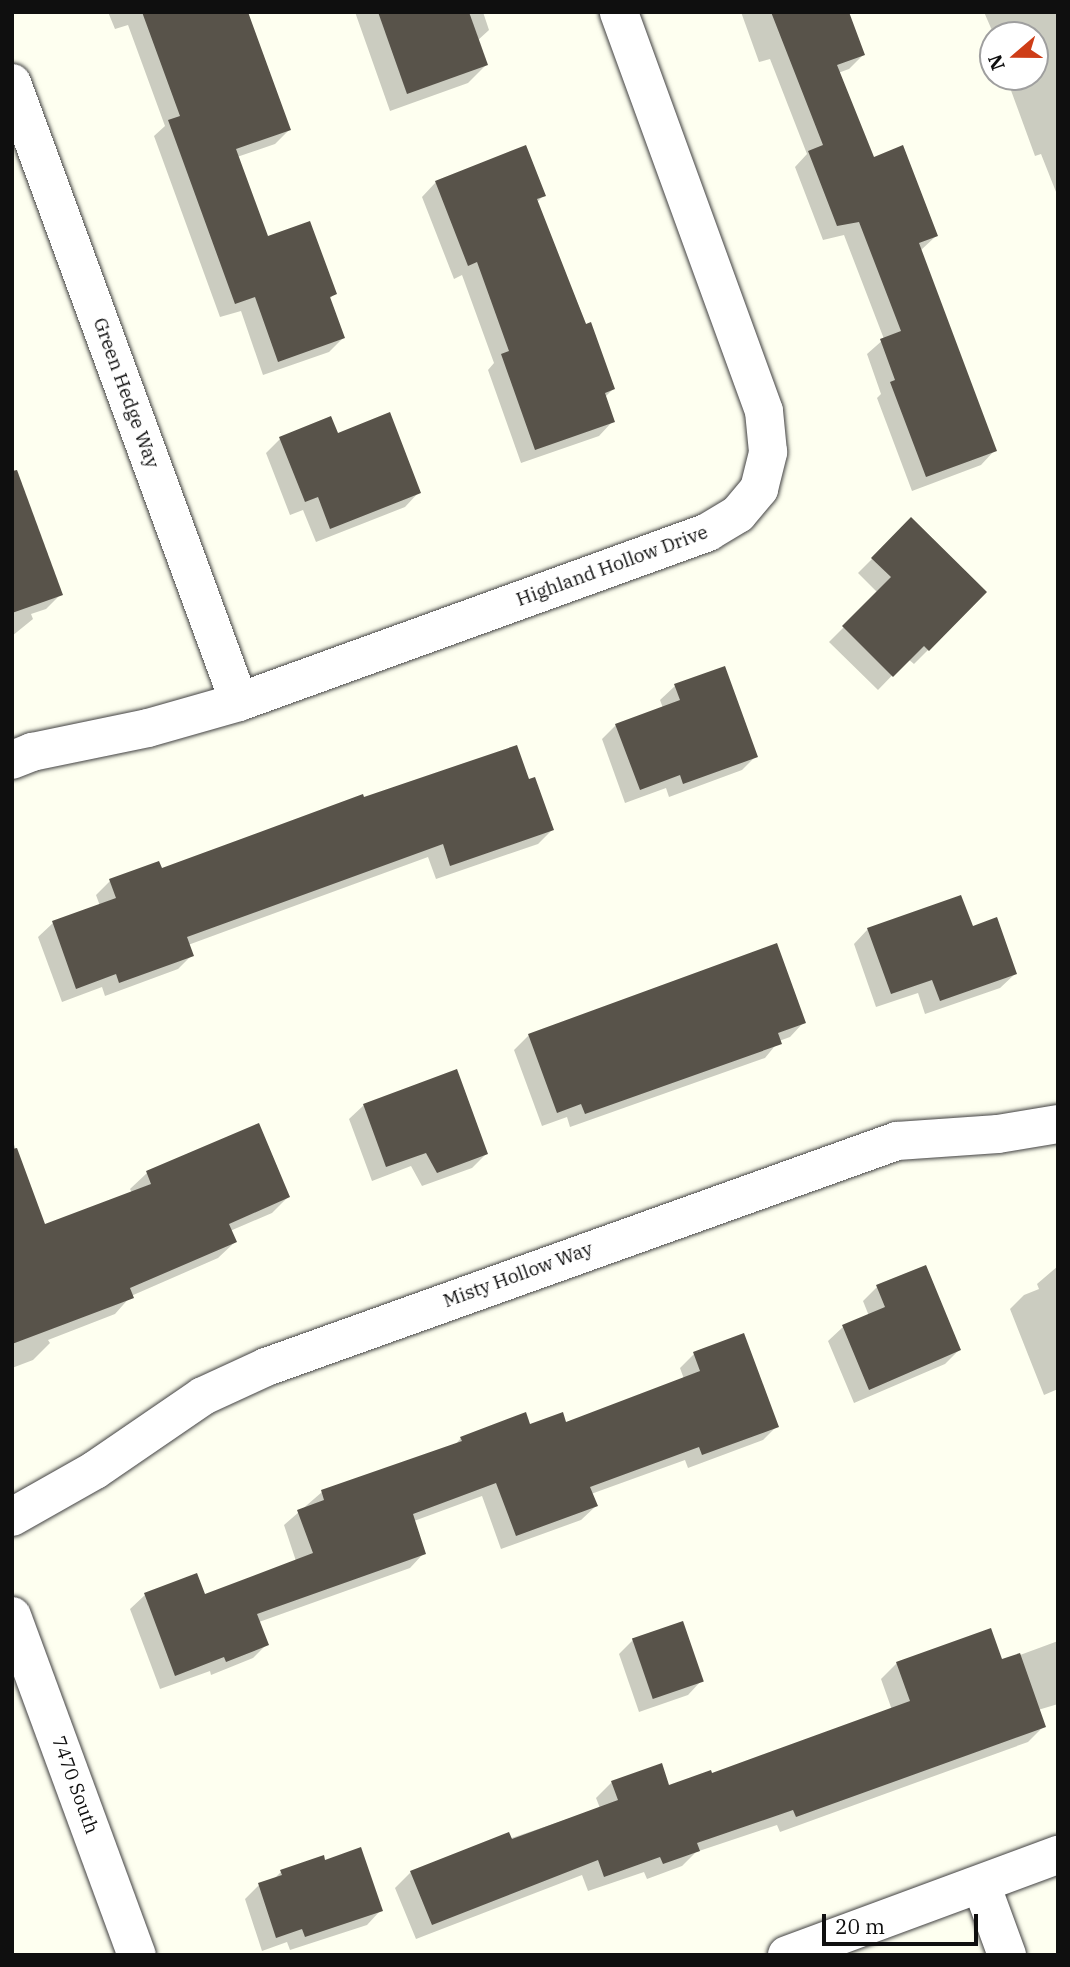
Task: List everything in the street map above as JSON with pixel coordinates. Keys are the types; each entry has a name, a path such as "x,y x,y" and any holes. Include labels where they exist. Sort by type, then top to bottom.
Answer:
{"street":[{"name":"Highland Hollow Drive","path":"12,760 32,752 148,728 239,702 708,532 738,514 759,489 768,452 764,411 619,12"},
{"name":"Green Hedge Way","path":"12,83 239,702"},
{"name":"Misty Hollow Way","path":"12,1517 95,1470 202,1396 266,1367 897,1141 998,1134 1058,1124"},
{"name":"7470 South","path":"12,1616 137,1955"},
{"path":"787,1955 1058,1855"},
{"path":"981,1884 1007,1955"}],"building":[{"path":"142,12 248,12 291,130 236,149 268,236 310,221 337,294 330,297 345,338 278,362 255,297 235,304 168,120 180,116"},
{"path":"378,12 469,12 488,65 407,94"},
{"path":"771,12 849,12 865,55 837,65 874,157 903,145 938,236 919,243 997,451 926,477 890,382 895,380 880,339 901,331 859,222 837,226 808,151 823,145"},
{"path":"526,145 546,196 537,199 586,324 591,322 615,389 605,393 615,422 535,450 501,354 509,351 477,262 468,266 435,181"},
{"path":"390,412 421,493 330,529 318,497 305,502 279,437 331,416 338,433"},
{"path":"17,470 63,595 12,613 12,471"},
{"path":"911,517 987,592 929,651 924,646 893,677 842,626 891,577 871,558"},
{"path":"725,666 758,757 683,784 680,775 640,790 615,724 680,700 674,684"},
{"path":"517,745 529,779 535,777 554,830 450,866 443,844 187,937 194,956 119,983 116,974 76,989 52,921 116,898 109,879 159,861 162,868 363,794 364,797"},
{"path":"961,895 973,926 997,917 1017,974 940,1001 932,980 891,994 867,928"},
{"path":"777,943 806,1023 778,1033 782,1044 585,1114 581,1104 557,1113 528,1034"},
{"path":"457,1069 488,1154 437,1173 426,1153 386,1167 363,1104"},
{"path":"259,1123 290,1197 229,1224 237,1242 130,1288 134,1298 12,1344 12,1149 17,1148 45,1224 151,1184 146,1171"},
{"path":"926,1265 961,1350 869,1390 842,1325 885,1307 876,1285"},
{"path":"744,1333 779,1427 702,1455 699,1447 590,1487 598,1506 516,1536 496,1483 413,1514 426,1554 257,1614 269,1645 226,1662 224,1657 175,1676 144,1593 197,1573 205,1594 313,1553 297,1510 324,1500 321,1490 462,1441 460,1437 526,1412 530,1424 563,1412 566,1422 700,1371 693,1352"},
{"path":"683,1621 704,1682 653,1699 632,1639"},
{"path":"991,1628 1002,1659 1020,1653 1046,1727 796,1817 793,1810 697,1843 700,1851 663,1864 660,1857 604,1877 598,1860 432,1925 410,1871 509,1832 512,1839 618,1800 611,1781 662,1763 669,1785 711,1770 712,1773 910,1701 896,1662"},
{"path":"361,1847 383,1911 305,1937 302,1929 276,1938 258,1883 282,1875 280,1870 324,1855 325,1860"}]}
